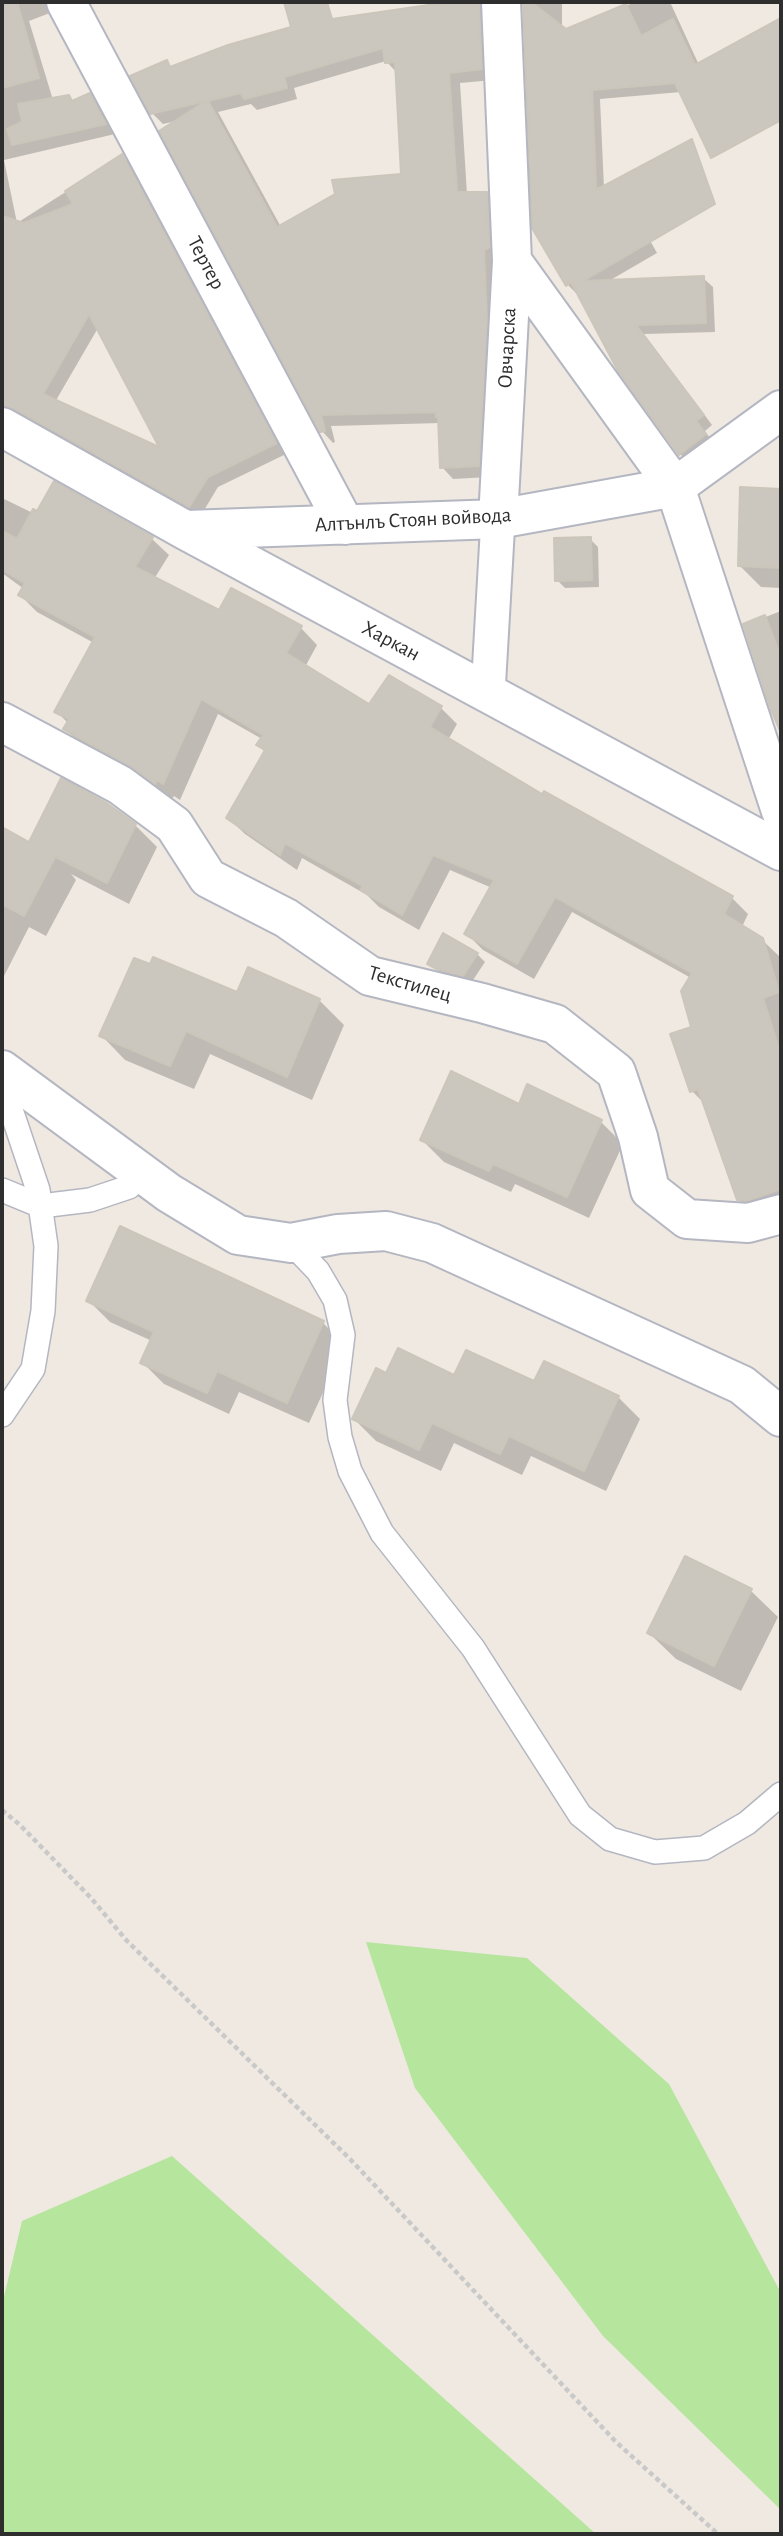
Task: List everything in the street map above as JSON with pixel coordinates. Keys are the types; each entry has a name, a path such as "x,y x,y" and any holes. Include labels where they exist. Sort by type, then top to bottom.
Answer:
{"street":[{"name":"Тертер","path":"66,2 345,524"},
{"name":"Овчарска","path":"488,693 512,261 501,2"},
{"path":"512,261 675,487 781,811"},
{"name":"Алтънлъ Стоян войвода","path":"185,530 498,519 675,487 781,410"},
{"name":"Харкан","path":"2,427 185,530 781,851"},
{"name":"Текстилец","path":"2,722 120,785 174,825 208,878 286,918 370,976 555,1024 616,1072 638,1138 650,1190 687,1219 748,1223 781,1214"},
{"path":"2,1070 143,1173 238,1235 291,1243 338,1234 386,1231 432,1243 742,1385 781,1417"}],"lane":[{"path":"2,1083 38,1190 46,1245 43,1311 33,1369 2,1415"},
{"path":"2,1190 41,1206 90,1200 129,1187 143,1173"},
{"path":"291,1243 318,1271 335,1300 343,1335 335,1400 340,1437 350,1471 382,1533 473,1648 580,1815 610,1839 655,1852 704,1848 747,1823 781,1794"}],"path":[{"path":"2,1810 91,1898 127,1941 350,2159 616,2442 718,2534"}],"green space":[{"path":"366,1942 527,1958 669,2084 781,2293 781,2510 603,2336 415,2088"},
{"path":"172,2156 596,2534 2,2534 2,2305 22,2221"}],"building":[{"path":"2,2 17,2 39,78 2,88"},
{"path":"284,2 327,2 332,19 449,2 479,2 482,69 449,73 457,192 487,192 490,247 484,250 487,325 479,466 440,468 436,412 321,415 325,431 320,432 159,131 206,101 150,114 130,76 167,60 170,67 228,45 291,27","holes":["383,48 385,63 395,62 401,174 332,180 335,194 277,227 208,101 241,93 244,99 287,88 284,77"]},
{"path":"523,2 531,2 566,29 626,4 641,36 673,19 695,65 781,18 781,120 711,158 675,83 592,90 596,188 599,188 596,190 692,139 715,204 583,281 704,276 706,323 636,325 704,415 696,421 706,434 679,455 618,371 571,282 566,286 532,228"},
{"path":"90,93 106,124 12,145 7,129 22,122 18,104 69,95 72,101"},
{"path":"122,154 277,443 208,477 189,507 13,408 2,405 2,216 24,223 73,204 65,191","holes":["89,314 159,447 43,394"]},
{"path":"54,481 153,537 135,567 219,610 231,588 302,626 286,653 369,704 389,675 442,706 430,727 542,794 544,791 733,896 724,914 763,938 779,992 763,998 781,1055 781,1189 746,1201 737,1200 698,1089 690,1092 670,1034 691,1027 681,991 692,973 555,897 517,964 464,934 494,880 433,855 402,915 360,890 363,886 285,843 280,855 226,818 265,750 256,745 263,735 201,699 163,784 157,780 155,784 130,766 63,729 69,719 54,712 95,637 18,595 25,583 2,570 2,531 17,539 33,509 37,511"},
{"path":"740,487 781,489 781,568 738,566"},
{"path":"591,537 592,580 555,581 554,538"},
{"path":"765,615 781,657 781,733 743,624"},
{"path":"61,778 108,804 136,824 107,883 52,855 55,857 24,916 2,904 2,827 29,842"},
{"path":"443,933 478,953 463,976 427,964"},
{"path":"153,957 237,992 248,967 320,999 287,1077 186,1031 170,1066 99,1036 134,958 150,964"},
{"path":"451,1071 519,1104 527,1084 602,1120 567,1197 493,1164 489,1171 420,1140"},
{"path":"120,1226 324,1321 287,1403 217,1371 207,1393 140,1363 154,1332 86,1301"},
{"path":"398,1348 454,1375 466,1350 534,1381 544,1361 619,1396 584,1471 509,1436 500,1454 432,1423 419,1450 352,1419 376,1368 386,1373"},
{"path":"685,1556 752,1589 714,1666 647,1633"}]}
